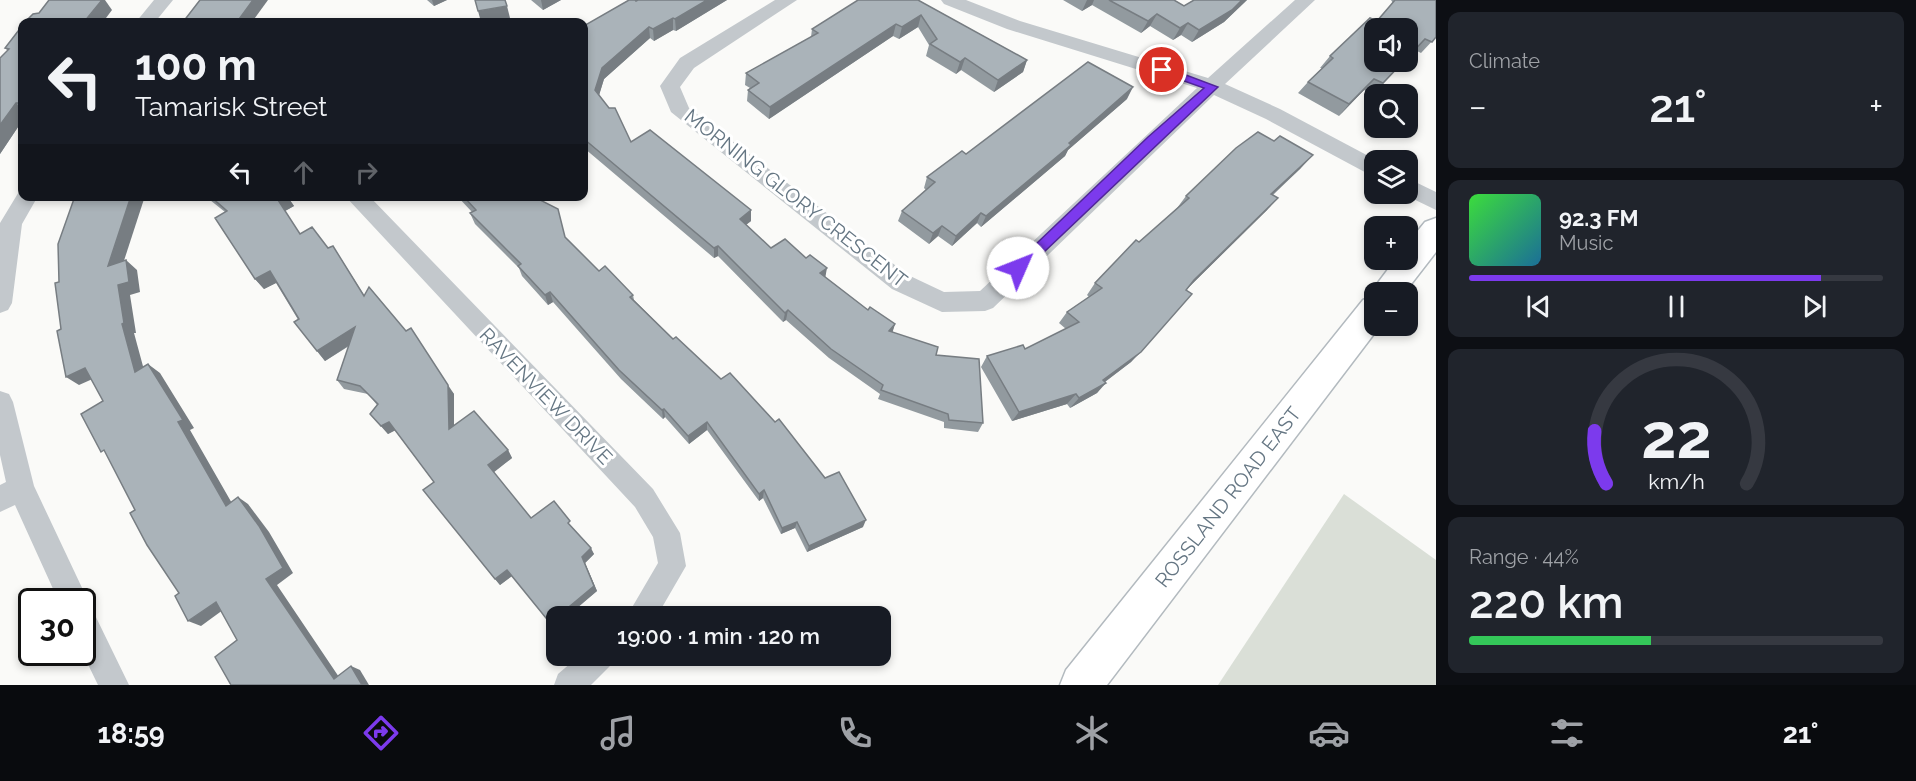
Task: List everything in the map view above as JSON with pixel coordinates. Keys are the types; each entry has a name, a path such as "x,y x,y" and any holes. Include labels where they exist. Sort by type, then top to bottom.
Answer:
{"main road":[{"path":"1395,282 1436,230"},
{"name":"ROSSLAND ROAD EAST","path":"1081,685 1364,322"}],"street":[{"path":"148,18 164,0"},
{"name":"MORNING GLORY CRESCENT","path":"788,0 687,63 670,86 681,112 900,282 942,302 985,300 1152,140 1213,87"},
{"path":"950,0 1001,20 1213,87 1250,103 1364,164"},
{"path":"1213,87 1305,0"},
{"path":"1418,192 1436,202"},
{"path":"0,303 11,223 25,201"},
{"name":"RAVENVIEW DRIVE","path":"360,201 644,498 666,533 672,566 647,606"},
{"path":"0,402 10,493 66,588"},
{"path":"96,648 114,685"},
{"path":"569,685 589,666"}],"shaded area":[{"path":"1344,494 1436,560 1436,685 1218,685"}],"building":[{"path":"49,0 102,0 87,18 29,18 39,13"},
{"path":"200,0 253,0 240,18 186,18"},
{"path":"475,0 505,0 507,6 478,11"},
{"path":"629,0 707,0 675,19 653,29 649,27 602,68 595,90 609,108 615,108 631,142 650,130 751,210 740,219 771,248 785,239 806,258 810,255 827,268 820,273 868,310 870,307 895,324 889,331 938,347 936,355 979,359 983,423 949,420 948,414 881,390 883,385 831,349 788,310 785,313 718,246 714,248 588,142 588,23"},
{"path":"858,0 918,0 1027,60 998,80 965,58 960,62 930,44 937,39 921,15 902,27 896,24 770,107 748,90 759,83 746,73 818,33 812,29"},
{"path":"1109,0 1174,0 1184,6 1194,0 1242,0 1232,10 1199,30 1188,23 1180,28 1157,14 1148,21"},
{"path":"1395,0 1436,0 1436,37 1432,42 1425,39 1418,46 1418,18 1380,18"},
{"path":"1364,24 1364,72 1393,72 1383,83 1374,79 1369,84 1364,84 1364,89 1349,104 1308,82 1333,58 1330,56"},
{"path":"18,31 18,103 0,125 0,58 9,49 5,48"},
{"path":"1088,62 1133,87 1069,143 1071,145 986,216 981,213 956,236 942,226 933,233 902,211 935,182 927,177 962,151 966,154"},
{"path":"1258,132 1274,141 1280,136 1313,155 1271,194 1278,198 1194,280 1186,290 1192,294 1141,352 1103,380 1106,383 1079,398 1076,394 1019,412 987,356 1023,345 1025,349 1079,322 1067,312 1102,288 1095,283 1136,240 1139,242 1189,198 1186,196 1236,148"},
{"path":"73,201 129,201 108,266 126,260 129,282 118,285 124,323 122,324 135,372 148,364 183,420 178,422 226,506 238,497 259,526 283,568 266,579 334,679 351,666 362,685 231,685 215,657 237,640 216,602 188,621 175,596 179,593 147,545 130,513 135,510 104,450 101,452 81,414 103,401 85,368 66,377 57,331 61,329 55,283 59,282 58,244"},
{"path":"216,201 279,201 300,234 312,227 328,248 333,246 364,296 369,287 406,331 411,328 448,385 449,429 474,411 508,450 488,465 531,518 554,501 570,521 568,523 591,548 582,557 594,586 570,606 546,606 546,618 507,570 495,579 423,490 434,482 389,422 381,426 370,414 378,404 360,386 337,380 355,327 317,351 294,322 299,319 270,271 255,279 215,218 227,211"},
{"path":"468,201 542,201 558,209 565,237 599,271 605,266 633,295 630,297 673,339 676,337 721,379 730,373 775,422 779,419 825,478 839,472 866,520 809,546 797,522 782,528 764,490 759,494 707,422 688,436 664,409 662,410 619,370 550,292 545,295 518,266 521,264 470,213 476,210"}],"route":[{"path":"1018,268 1152,140 1213,87 1162,70"}]}
